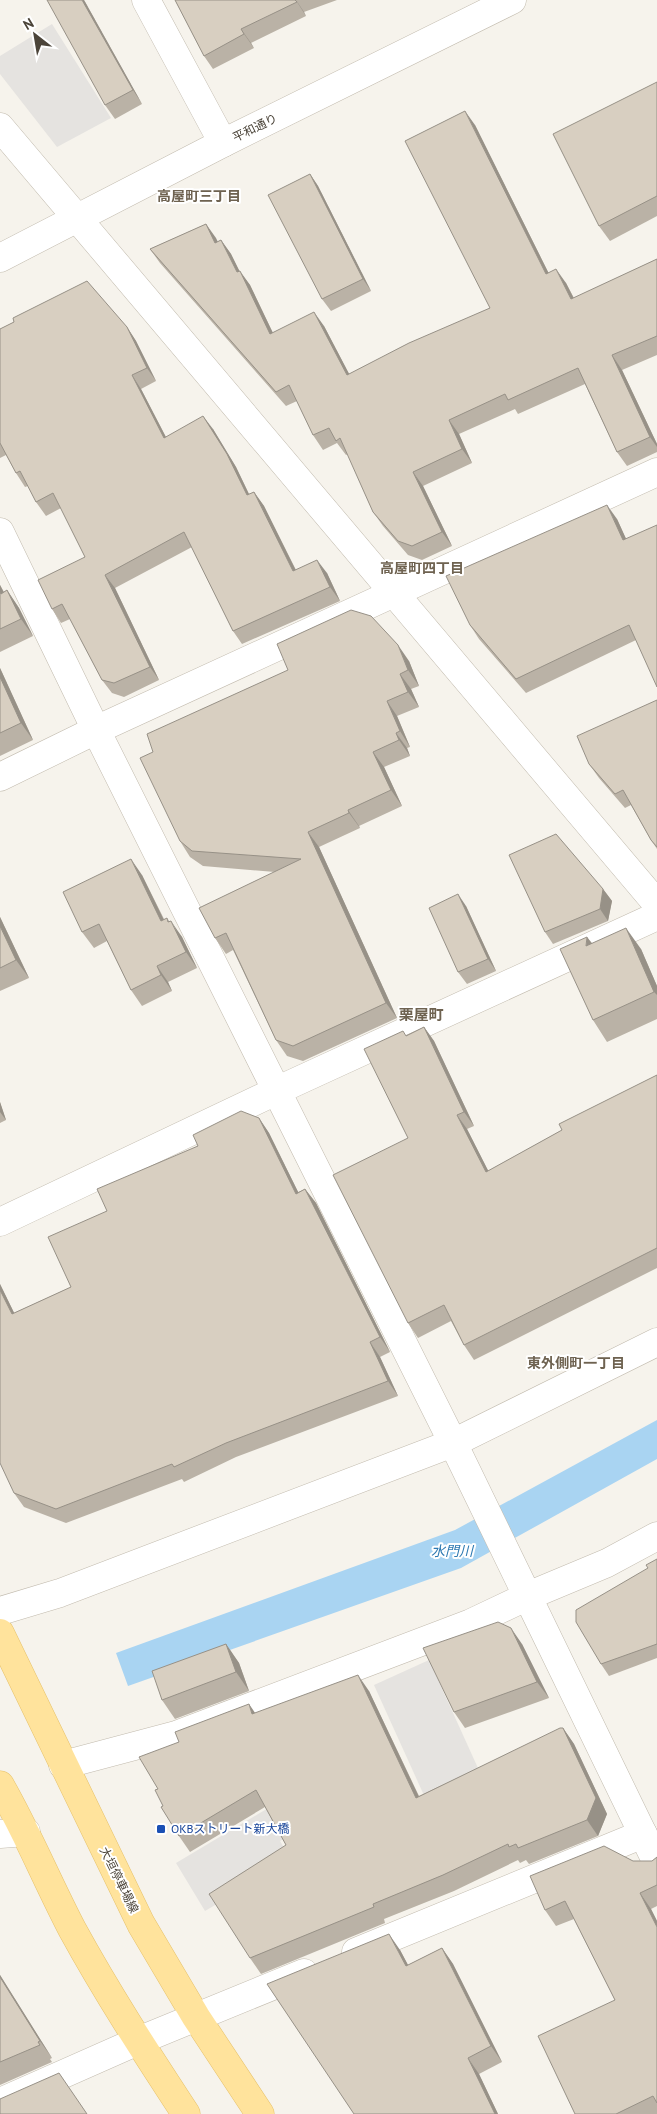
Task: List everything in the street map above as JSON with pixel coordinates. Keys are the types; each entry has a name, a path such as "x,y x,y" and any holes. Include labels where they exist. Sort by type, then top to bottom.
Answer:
{"main road":[{"name":"大垣停車場線","path":"0,1633 141,1924 196,2017 260,2114"},
{"path":"0,1785 13,1833 71,1926 138,2041 186,2114"}],"street":[{"path":"146,0 223,143"},
{"name":"平和通り","path":"0,258 223,143 512,0"},
{"path":"0,127 76,219 396,593 657,904"},
{"path":"0,777 96,730 657,472"},
{"path":"0,532 96,730 453,1443 657,1864"},
{"path":"0,1222 276,1091 657,916"},
{"path":"0,1611 60,1593 453,1443 657,1342"},
{"path":"63,1765 176,1735 471,1623 528,1596 607,1563 657,1536"},
{"path":"0,2102 138,2041 643,1834"}],"shaded area":[{"path":"52,24 111,118 57,147 0,74 0,56"},
{"path":"429,1660 482,1777 427,1802 374,1685"},
{"path":"305,1786 323,1816 280,1841 291,1860 205,1911 176,1863"}],"water":[{"name":"水門川","path":"657,1420 657,1459 461,1568 128,1686 116,1653 455,1530"}],"building":[{"path":"47,0 82,0 133,90 105,105"},
{"path":"175,0 295,0 297,2 241,29 244,34 204,56"},
{"path":"657,82 657,196 599,226 553,134"},
{"path":"465,111 546,274 556,269 571,299 657,259 657,336 612,355 650,437 617,452 578,368 508,400 505,394 449,420 462,449 413,472 442,532 412,546 398,541 373,512 340,438 336,441 329,428 313,435 289,385 276,392 150,249 206,224 215,243 221,240 237,272 240,271 270,334 314,312 347,375 409,343 490,308 405,141"},
{"path":"310,174 363,279 322,299 268,195"},
{"path":"87,281 127,327 147,368 132,375 164,438 203,416 227,454 247,495 254,492 293,571 317,560 330,587 233,631 184,532 105,575 150,667 114,683 102,680 62,604 52,609 38,580 85,557 53,493 36,502 20,471 16,473 0,443 0,329 14,322 13,318"},
{"path":"607,505 623,540 657,525 657,687 629,625 516,679 470,625 446,576"},
{"path":"7,590 21,619 0,629 0,592 1,594"},
{"path":"351,610 371,616 398,645 408,670 400,674 408,692 387,701 400,731 396,733 399,740 373,752 391,790 348,810 349,813 308,832 386,1003 293,1046 276,1040 226,933 215,938 199,908 301,859 192,851 180,841 140,758 153,752 147,734 288,670 277,644"},
{"path":"0,677 21,723 0,733"},
{"path":"657,700 657,847 651,840 623,790 615,794 589,764 577,736"},
{"path":"556,834 603,889 600,909 545,932 509,855"},
{"path":"131,859 161,921 167,918 168,922 171,921 186,952 157,966 161,975 131,990 99,924 82,932 63,892"},
{"path":"458,894 488,959 458,972 429,908"},
{"path":"0,926 16,960 0,968"},
{"path":"626,928 654,992 593,1020 560,949 587,937 586,946"},
{"path":"424,1027 464,1112 457,1115 486,1172 562,1130 559,1124 657,1075 657,1248 464,1345 444,1305 408,1323 333,1175 408,1138 364,1049 403,1031 406,1036"},
{"path":"241,1111 259,1118 296,1194 305,1189 380,1337 370,1342 388,1381 226,1443 174,1467 172,1464 56,1509 14,1493 0,1463 0,1290 12,1314 71,1287 48,1237 107,1211 97,1189 198,1146 193,1135"},
{"path":"657,1559 657,1644 601,1664 576,1622 576,1610 648,1568 646,1565"},
{"path":"498,1622 511,1628 537,1682 454,1712 423,1648"},
{"path":"226,1644 236,1672 162,1700 152,1671"},
{"path":"358,1675 416,1798 563,1728 596,1798 587,1820 518,1848 516,1844 509,1847 508,1844 443,1875 373,1904 374,1907 250,1958 209,1894 286,1845 256,1790 179,1836 161,1807 163,1806 155,1790 158,1789 139,1757 179,1742 175,1732 249,1704 252,1714"},
{"path":"604,1846 633,1861 652,1861 657,1857 657,1885 640,1893 657,1927 657,2103 653,2096 616,2114 575,2114 538,2036 615,2000 565,1901 545,1910 530,1876"},
{"path":"389,1934 406,1966 442,1948 491,2046 468,2058 495,2114 354,2114 267,1984"},
{"path":"0,1977 40,2041 38,2042 40,2045 0,2062"},
{"path":"59,2073 87,2114 0,2114 0,2099"}],"place":[{"name":"OKBストリート新大橋","path":"161,1829"}],"district":[{"name":"高屋町三丁目","path":"199,196"},
{"name":"高屋町四丁目","path":"422,568"},
{"name":"栗屋町","path":"421,1015"},
{"name":"東外側町一丁目","path":"576,1363"}]}
